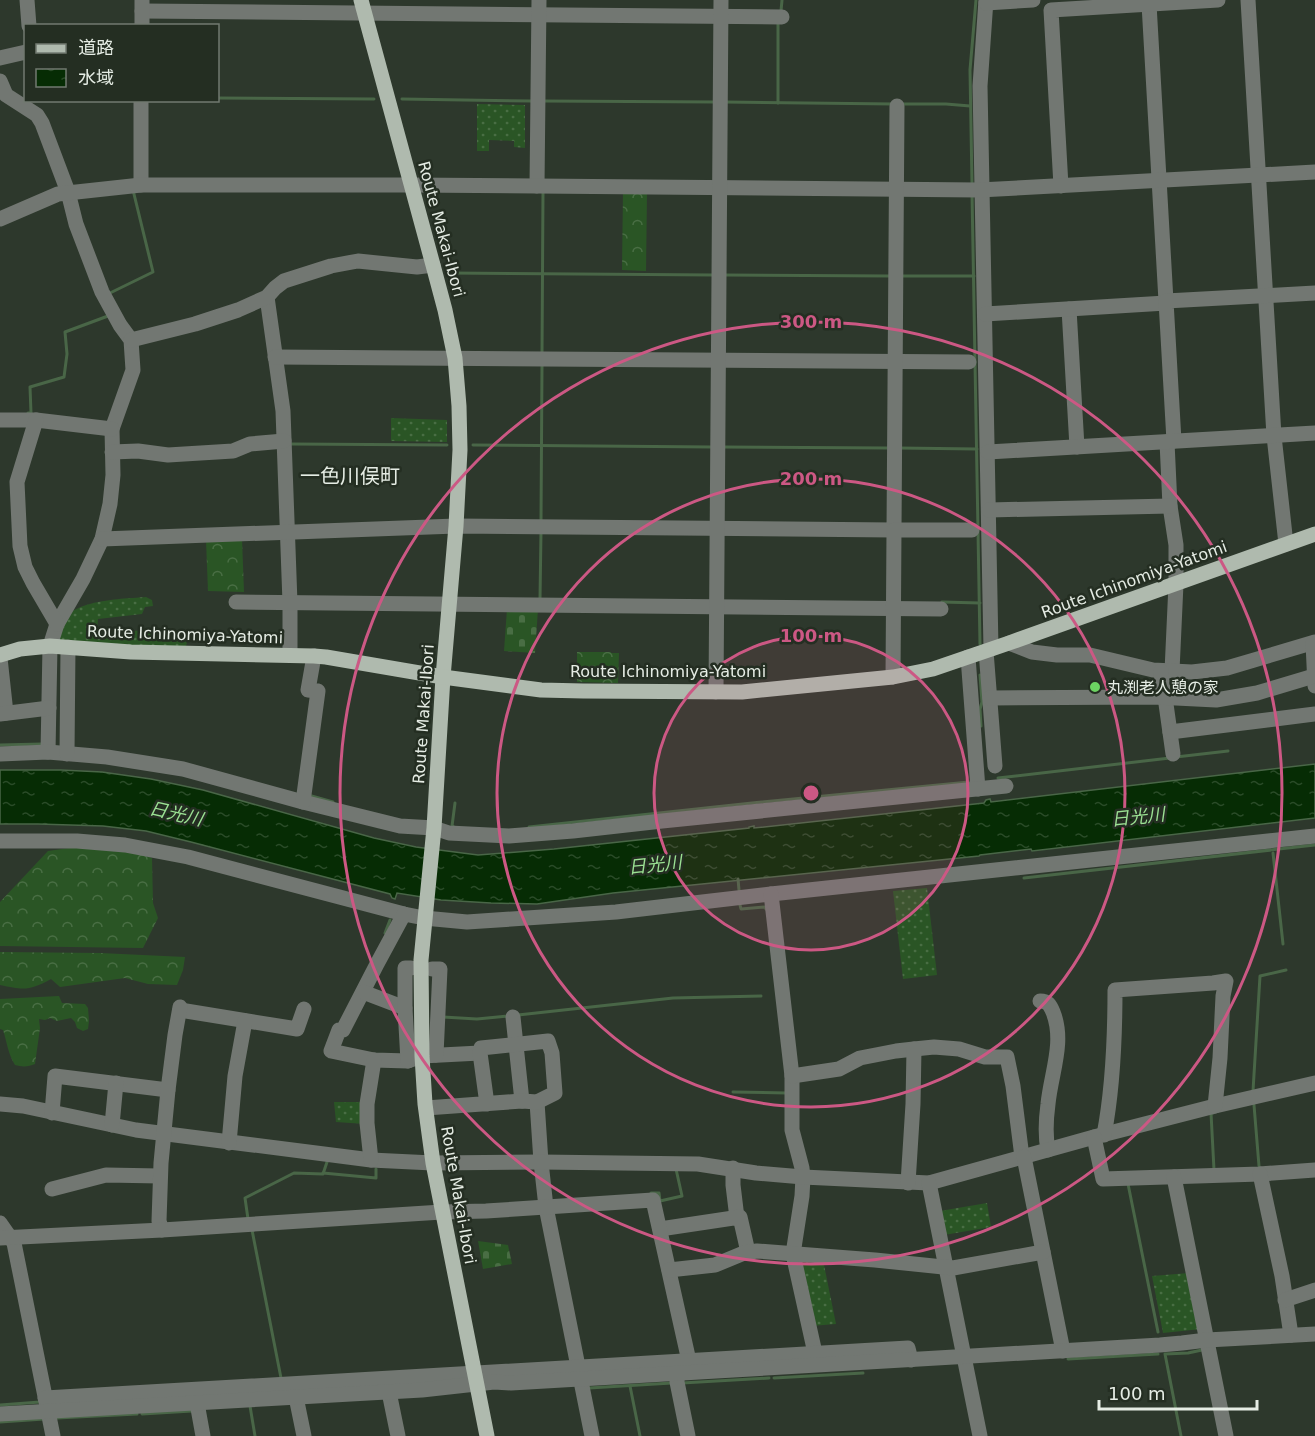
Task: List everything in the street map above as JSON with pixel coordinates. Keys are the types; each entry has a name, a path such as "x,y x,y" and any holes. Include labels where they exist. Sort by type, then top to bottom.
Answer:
{"main road":[{"name":"Route Makai-Ibori","path":"362,6 445,310 455,357 460,450 433,830 421,960 422,1057 433,1163 488,1436"},
{"name":"Route Ichinomiya-Yatomi","path":"0,657 20,649 50,646 131,652 314,656 541,690 753,691 893,677 933,669 1315,534"}],"street":[{"path":"27,0 29,24"},
{"path":"716,692 721,0"},
{"path":"995,766 990,698 985,314 976,190 980,86 986,1 1033,0"},
{"path":"1061,186 1051,5 1149,4 1218,0"},
{"path":"1248,0 1274,436 1286,544"},
{"path":"1149,4 1166,302 1171,441 1170,506 1176,546 1176,584 1163,692 1173,754"},
{"path":"142,12 362,6 539,7 782,17"},
{"path":"537,186 539,7"},
{"path":"0,58 24,52"},
{"path":"0,81 6,95 37,116 42,123 102,292 131,340 133,370 112,429 110,504 102,539 83,579 57,624 50,646 48,752"},
{"path":"141,102 141,185"},
{"path":"893,677 897,106"},
{"path":"0,219 58,194 141,185 976,190 1315,172"},
{"path":"131,340 195,324 238,310 267,297 284,281 331,266 358,261 417,267 433,265"},
{"path":"985,314 1315,293"},
{"path":"267,297 283,411 290,655"},
{"path":"1069,309 1077,447"},
{"path":"275,357 969,362"},
{"path":"1,417 112,429"},
{"path":"36,420 17,482 20,546 25,567 57,624"},
{"path":"988,452 1315,433"},
{"path":"112,452 138,451 168,455 233,451 250,444 284,441"},
{"path":"989,510 1170,506"},
{"path":"102,539 456,526 972,530"},
{"path":"236,602 941,609"},
{"path":"1009,643 1032,652 1090,656 1153,670 1192,672 1227,668 1314,642 1315,686"},
{"path":"68,647 68,754"},
{"path":"303,802 318,691 308,690 314,656"},
{"path":"0,657 3,714 49,708"},
{"path":"968,657 978,789"},
{"path":"990,698 1165,697 1216,700 1257,693 1314,676"},
{"path":"1170,732 1315,714"},
{"path":"0,754 48,752 108,757 183,769 400,826 449,833 509,836 1006,786"},
{"path":"0,841 77,841 125,845 188,857 405,914 425,914 467,922 616,912 1315,836"},
{"path":"771,894 792,1076 792,1130 803,1177 793,1254 816,1359"},
{"path":"405,914 343,1030 339,1029 331,1051 374,1060 480,1053"},
{"path":"411,968 405,968 405,1008 422,1057"},
{"path":"422,1057 440,969 432,969"},
{"path":"1215,1106 1226,981 1115,990 1108,1113 1099,1136 1103,1179 1174,1178 1315,1170"},
{"path":"363,992 405,1008"},
{"path":"1040,1000 1050,1005 1055,1017 1058,1042 1047,1106 1048,1150"},
{"path":"162,1230 159,1221 160,1176 168,1090 180,1009 297,1029 304,1009"},
{"path":"513,1017 516,1044 541,1162 546,1207 592,1436"},
{"path":"229,1143 235,1076 245,1021"},
{"path":"426,1108 529,1102 555,1093 552,1053 548,1041 481,1048 487,1104"},
{"path":"792,1076 839,1069 860,1058 934,1047 959,1049 986,1057 1007,1057 1014,1089 1023,1157 1063,1351"},
{"path":"908,1183 914,1049"},
{"path":"371,1160 367,1104 374,1060"},
{"path":"52,1113 56,1076 168,1090"},
{"path":"112,1125 116,1083"},
{"path":"0,1104 164,1134 371,1160 433,1163 698,1164 756,1173 803,1177 929,1183 1099,1136 1315,1083"},
{"path":"733,1168 737,1218"},
{"path":"1260,1174 1291,1335"},
{"path":"52,1189 106,1176 160,1176"},
{"path":"1174,1178 1226,1436"},
{"path":"929,1183 980,1436"},
{"path":"5,1238 653,1200 669,1270 682,1365 677,1382 688,1436"},
{"path":"660,1229 740,1217 748,1252"},
{"path":"0,1223 5,1238 14,1243 53,1436"},
{"path":"669,1270 715,1265 744,1253 757,1251 946,1268 1043,1252"},
{"path":"1285,1300 1315,1290"},
{"path":"0,1414 47,1405 476,1379 511,1383 579,1373 682,1365 816,1359 911,1360 1315,1334"},
{"path":"47,1405 197,1403 389,1392 476,1379"},
{"path":"389,1392 398,1436"},
{"path":"296,1397 304,1436"},
{"path":"197,1403 203,1436"}],"green space":[{"path":"477,104 525,105 525,148 514,147 514,141 489,140 489,151 477,151"},
{"path":"623,191 647,192 646,271 622,270"},
{"path":"391,418 447,420 447,442 391,441"},
{"path":"242,539 244,592 208,591 206,540"},
{"path":"146,597 152,600 153,606 145,607 142,614 98,619 97,633 119,632 120,636 130,636 132,631 147,630 190,633 186,646 158,647 59,640 61,626 74,610 98,602"},
{"path":"507,609 538,609 535,653 504,651"},
{"path":"577,652 619,653 618,683 577,682"},
{"path":"76,847 123,848 152,858 153,903 158,918 143,948 0,946 0,902 48,851"},
{"path":"927,888 937,975 903,979 893,891"},
{"path":"0,952 185,957 177,985 148,984 125,978 60,987 51,979 37,986 21,988 0,985"},
{"path":"59,996 62,1003 85,1004 88,1008 88,1029 83,1031 77,1028 71,1018 57,1021 50,1018 39,1019 35,1064 15,1065 3,1030 0,1029 0,999"},
{"path":"334,1102 365,1102 365,1124 336,1122"},
{"path":"987,1203 991,1227 944,1235 940,1211"},
{"path":"478,1241 508,1245 512,1264 483,1269"},
{"path":"800,1258 823,1260 836,1324 811,1326"},
{"path":"1189,1273 1201,1329 1163,1333 1152,1276"}],"water":[{"name":"日光川","path":"1315,764 1315,818 1032,851 1031,849 613,893 537,904 441,900 397,893 395,899 390,894 146,831 103,826 0,824 0,770 102,772 151,779 203,790 374,838 416,847 478,855 554,849 984,803 990,799 991,802"}],"waterway":[{"path":"781,11 782,0"},
{"path":"972,184 970,70 976,0"},
{"path":"778,22 778,103"},
{"path":"219,98 374,99"},
{"path":"402,99 532,101"},
{"path":"543,101 716,102"},
{"path":"725,102 894,104"},
{"path":"901,104 970,106"},
{"path":"110,293 153,272 133,190"},
{"path":"542,354 543,192"},
{"path":"972,193 980,644"},
{"path":"449,273 714,275"},
{"path":"725,275 891,276"},
{"path":"900,276 974,276"},
{"path":"28,413 31,413 30,387 64,377 67,354 65,332 108,316"},
{"path":"541,522 542,365"},
{"path":"291,444 447,445"},
{"path":"473,445 712,447"},
{"path":"723,447 888,448"},
{"path":"899,448 977,449"},
{"path":"540,599 541,532"},
{"path":"942,602 980,603"},
{"path":"980,675 981,726"},
{"path":"0,745 42,744"},
{"path":"1176,757 1228,751"},
{"path":"998,778 1170,758"},
{"path":"529,827 969,782"},
{"path":"308,795 333,802"},
{"path":"453,826 455,803"},
{"path":"1024,878 1315,845"},
{"path":"1273,853 1283,944"},
{"path":"738,879 739,890"},
{"path":"740,905 741,909 765,907 766,909"},
{"path":"385,933 390,920"},
{"path":"1253,1091 1260,976 1286,970"},
{"path":"518,1015 673,998 761,996"},
{"path":"443,1017 477,1019 508,1016"},
{"path":"733,1092 787,1093"},
{"path":"1254,1105 1259,1166"},
{"path":"1213,1113 1211,1113 1214,1170"},
{"path":"248,1219 245,1198 294,1173 323,1174 328,1159"},
{"path":"323,1173 376,1178 376,1169"},
{"path":"651,1193 659,1193 660,1201 682,1196 676,1169"},
{"path":"1128,1184 1158,1332"},
{"path":"252,1230 281,1378"},
{"path":"1181,1436 1165,1354 1202,1350"},
{"path":"1068,1359 1158,1354"},
{"path":"774,1378 863,1373"},
{"path":"682,1383 769,1378"},
{"path":"589,1388 672,1383"},
{"path":"630,1386 640,1436"},
{"path":"0,1405 40,1402"},
{"path":"250,1406 255,1436"},
{"path":"142,1414 192,1411"},
{"path":"57,1418 137,1414"},
{"path":"0,1422 44,1419"}],"place":[{"name":"丸渕老人憩の家","path":"1095,687"}],"district":[{"name":"一色川俣町","path":"350,476"}]}
